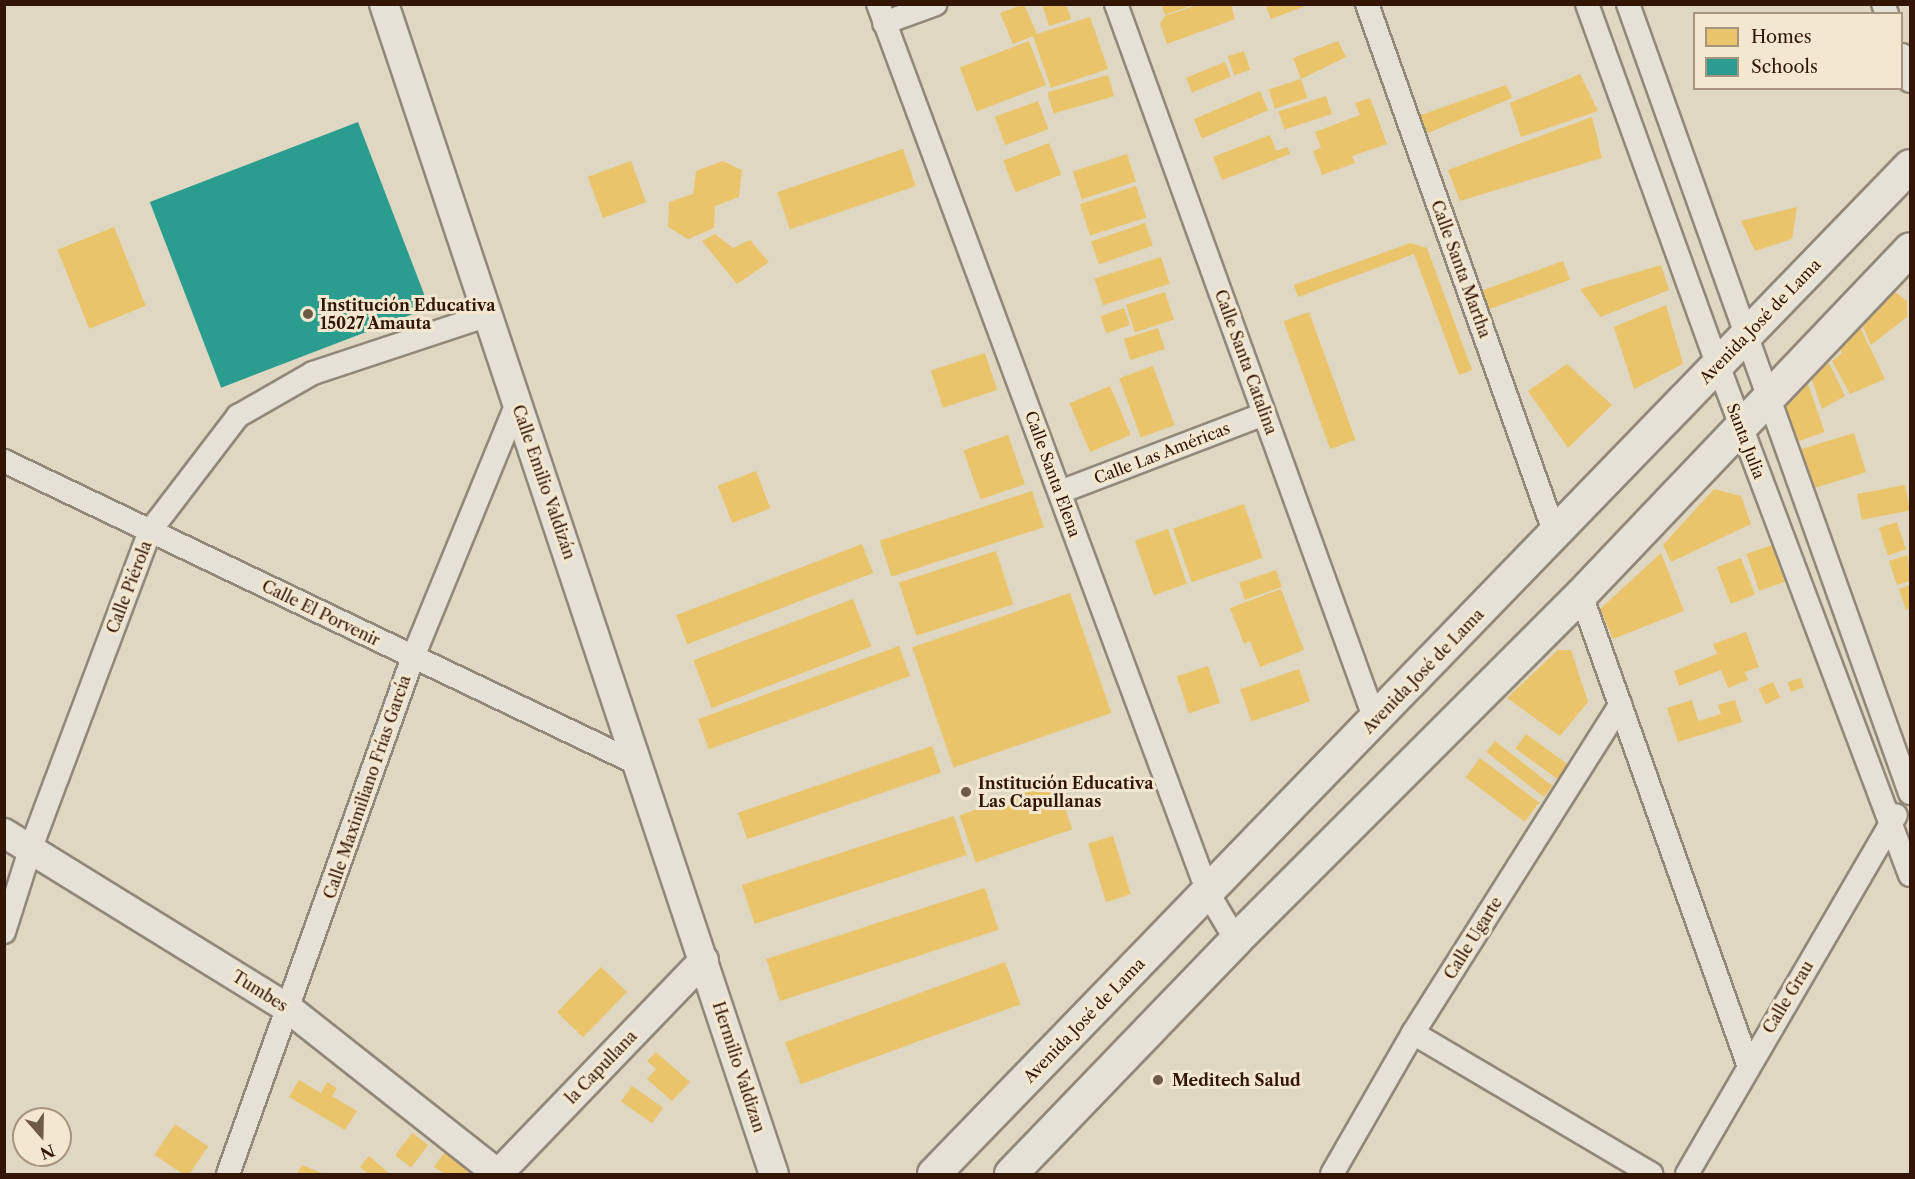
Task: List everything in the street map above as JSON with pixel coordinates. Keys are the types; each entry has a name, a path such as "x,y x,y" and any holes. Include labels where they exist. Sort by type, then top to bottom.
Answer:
{"main road":[{"name":"Avenida José de Lama","path":"934,1174 1911,166"},
{"path":"1011,1174 1236,940 1581,595 1741,425 1911,250"}],"street":[{"name":"Calle Emilio Valdizán","path":"384,4 704,960"},
{"path":"881,14 936,4"},
{"name":"Calle Santa Catalina","path":"1116,4 1375,720"},
{"name":"Calle Santa Martha","path":"1367,4 1556,534"},
{"name":"Santa Julia","path":"1587,4 1718,365 1911,875"},
{"path":"1628,4 1910,789"},
{"name":"Calle Santa Elena","path":"881,14 1208,893 1236,940"},
{"path":"1903,59 1911,81"},
{"name":"Calle Piérola","path":"4,933 30,850 150,531 238,416 313,373 488,315"},
{"name":"Calle Maximiliano Frías García","path":"228,1174 289,1009 413,657 517,404"},
{"name":"Calle Las Américas","path":"1060,492 1264,414"},
{"name":"Calle El Porvenir","path":"4,461 638,764"},
{"path":"1581,595 1748,1064"},
{"name":"Calle Ugarte","path":"1332,1174 1413,1034 1620,705"},
{"name":"Calle Grau","path":"1687,1174 1748,1064 1910,789"},
{"name":"Tumbes","path":"4,833 289,1009 498,1174"},
{"name":"la Capullana","path":"498,1174 704,960"},
{"name":"Hermilio Valdizan","path":"704,960 774,1174"},
{"path":"1413,1034 1651,1174"}],"building: Homes":[{"path":"1024,4 1037,34 1090,17 1108,69 1051,88 1033,36 1013,44 1000,13"},
{"path":"1042,4 1066,4 1071,19 1049,26"},
{"path":"1161,4 1193,4 1193,5 1165,15"},
{"path":"1200,4 1231,4 1235,19 1167,44 1160,23 1165,16"},
{"path":"1265,4 1308,4 1308,5 1271,19"},
{"path":"1029,41 1046,85 977,111 960,68"},
{"path":"1338,41 1346,57 1301,79 1293,58"},
{"path":"1244,51 1250,70 1234,75 1228,56"},
{"path":"1225,62 1231,77 1192,93 1186,78"},
{"path":"1580,74 1598,111 1521,137 1510,103"},
{"path":"1108,75 1114,96 1054,114 1047,92"},
{"path":"1301,79 1307,98 1275,109 1269,90"},
{"path":"1506,85 1512,98 1428,133 1418,116"},
{"path":"1260,91 1268,110 1202,138 1194,119"},
{"path":"1326,96 1332,114 1284,130 1278,111"},
{"path":"1370,98 1387,144 1352,156 1355,163 1322,175 1313,151 1321,148 1315,132 1360,115 1355,103"},
{"path":"1038,101 1048,129 1005,145 995,117"},
{"path":"1592,117 1602,158 1460,201 1448,170"},
{"path":"1270,135 1276,151 1287,147 1290,154 1222,180 1213,157"},
{"path":"1049,143 1061,175 1015,192 1003,161"},
{"path":"903,149 916,186 790,229 777,192"},
{"path":"1127,154 1136,182 1082,199 1073,172"},
{"path":"631,161 646,202 603,218 588,177"},
{"path":"723,161 742,170 739,197 715,206 714,228 688,239 668,227 669,202 693,194 696,171"},
{"path":"1136,186 1146,217 1090,236 1080,204"},
{"path":"1797,207 1792,239 1755,251 1741,221"},
{"path":"1145,223 1153,246 1099,264 1091,242"},
{"path":"114,227 146,306 89,329 57,250"},
{"path":"715,234 733,248 750,240 769,262 737,284 702,241"},
{"path":"1410,243 1427,248 1472,370 1459,375 1414,254 1298,297 1294,285"},
{"path":"1161,257 1170,284 1103,305 1094,279"},
{"path":"1563,261 1570,280 1485,311 1478,292"},
{"path":"1661,265 1669,290 1600,317 1580,289"},
{"path":"1165,292 1174,320 1135,332 1126,305"},
{"path":"1895,292 1907,301 1907,317 1871,345 1860,320"},
{"path":"1666,305 1683,364 1634,389 1614,327"},
{"path":"1124,308 1130,325 1106,333 1100,316"},
{"path":"1309,312 1356,440 1330,449 1284,321"},
{"path":"1858,323 1885,379 1850,394 1832,361 1842,353 1838,344"},
{"path":"1158,328 1165,349 1131,360 1124,339"},
{"path":"985,353 997,390 943,408 931,371"},
{"path":"1829,363 1845,396 1822,409 1810,374"},
{"path":"1567,364 1612,405 1568,448 1528,391"},
{"path":"1153,366 1175,425 1141,438 1119,378"},
{"path":"1807,381 1825,432 1795,442 1778,391"},
{"path":"1110,386 1131,435 1090,452 1069,403"},
{"path":"1854,433 1866,472 1809,490 1797,451"},
{"path":"1008,435 1025,484 980,499 964,450"},
{"path":"756,471 770,508 732,523 718,486"},
{"path":"1905,485 1910,511 1862,520 1857,494"},
{"path":"1714,489 1741,496 1751,524 1671,562 1663,545"},
{"path":"1032,491 1044,527 892,577 880,540"},
{"path":"1244,504 1263,558 1192,582 1173,528"},
{"path":"1897,522 1906,550 1888,555 1879,528"},
{"path":"1168,529 1187,584 1154,595 1135,540"},
{"path":"862,544 873,573 687,644 676,615"},
{"path":"1772,545 1785,582 1759,591 1746,554"},
{"path":"996,551 1013,604 916,636 899,583"},
{"path":"1661,553 1684,611 1613,639 1600,609"},
{"path":"1908,555 1910,581 1897,585 1889,561"},
{"path":"1741,558 1755,594 1731,604 1717,567"},
{"path":"1276,570 1282,587 1245,600 1239,583"},
{"path":"1910,585 1910,608 1906,610 1899,589"},
{"path":"1281,589 1304,650 1260,667 1250,641 1244,644 1230,608"},
{"path":"1070,593 1111,713 953,767 912,647"},
{"path":"853,599 871,647 712,708 693,660"},
{"path":"1746,632 1759,667 1745,672 1748,680 1728,688 1721,670 1679,686 1674,671 1717,654 1713,644"},
{"path":"899,646 910,676 709,749 698,719"},
{"path":"1558,650 1571,650 1588,702 1560,736 1507,698"},
{"path":"1208,666 1220,703 1189,713 1177,676"},
{"path":"1299,669 1310,701 1251,721 1240,689"},
{"path":"1801,678 1804,688 1791,692 1788,682"},
{"path":"1773,682 1780,697 1766,704 1758,689"},
{"path":"1692,700 1698,721 1721,714 1718,705 1735,700 1742,722 1678,742 1667,708"},
{"path":"1526,734 1570,766 1559,780 1515,749"},
{"path":"1495,741 1553,786 1544,797 1486,752"},
{"path":"932,746 941,772 747,839 738,813"},
{"path":"1480,758 1539,803 1525,822 1466,777"},
{"path":"1056,782 1072,829 976,862 960,815"},
{"path":"954,816 967,855 755,924 742,885"},
{"path":"1113,836 1131,894 1106,902 1088,844"},
{"path":"985,888 999,930 780,1001 766,959"},
{"path":"1005,962 1020,1004 801,1084 785,1042"},
{"path":"601,967 627,992 583,1037 557,1012"},
{"path":"656,1052 690,1082 672,1101 647,1079 656,1069 647,1061"},
{"path":"299,1080 321,1093 327,1082 337,1088 332,1096 357,1111 345,1130 289,1097"},
{"path":"632,1086 663,1108 652,1123 621,1102"},
{"path":"175,1124 208,1146 190,1174 183,1174 154,1155"},
{"path":"412,1133 428,1145 411,1167 395,1155"},
{"path":"444,1153 476,1174 445,1174 434,1167"},
{"path":"369,1156 390,1174 368,1174 360,1167"},
{"path":"302,1165 324,1174 297,1174"}],"building: Schools":[{"path":"358,122 429,308 221,388 150,202"}],"place":[{"name":"Institución Educativa 15027 Amauta","path":"308,314"},
{"name":"Institución Educativa Las Capullanas","path":"966,792"},
{"name":"Meditech Salud","path":"1158,1080"}]}
